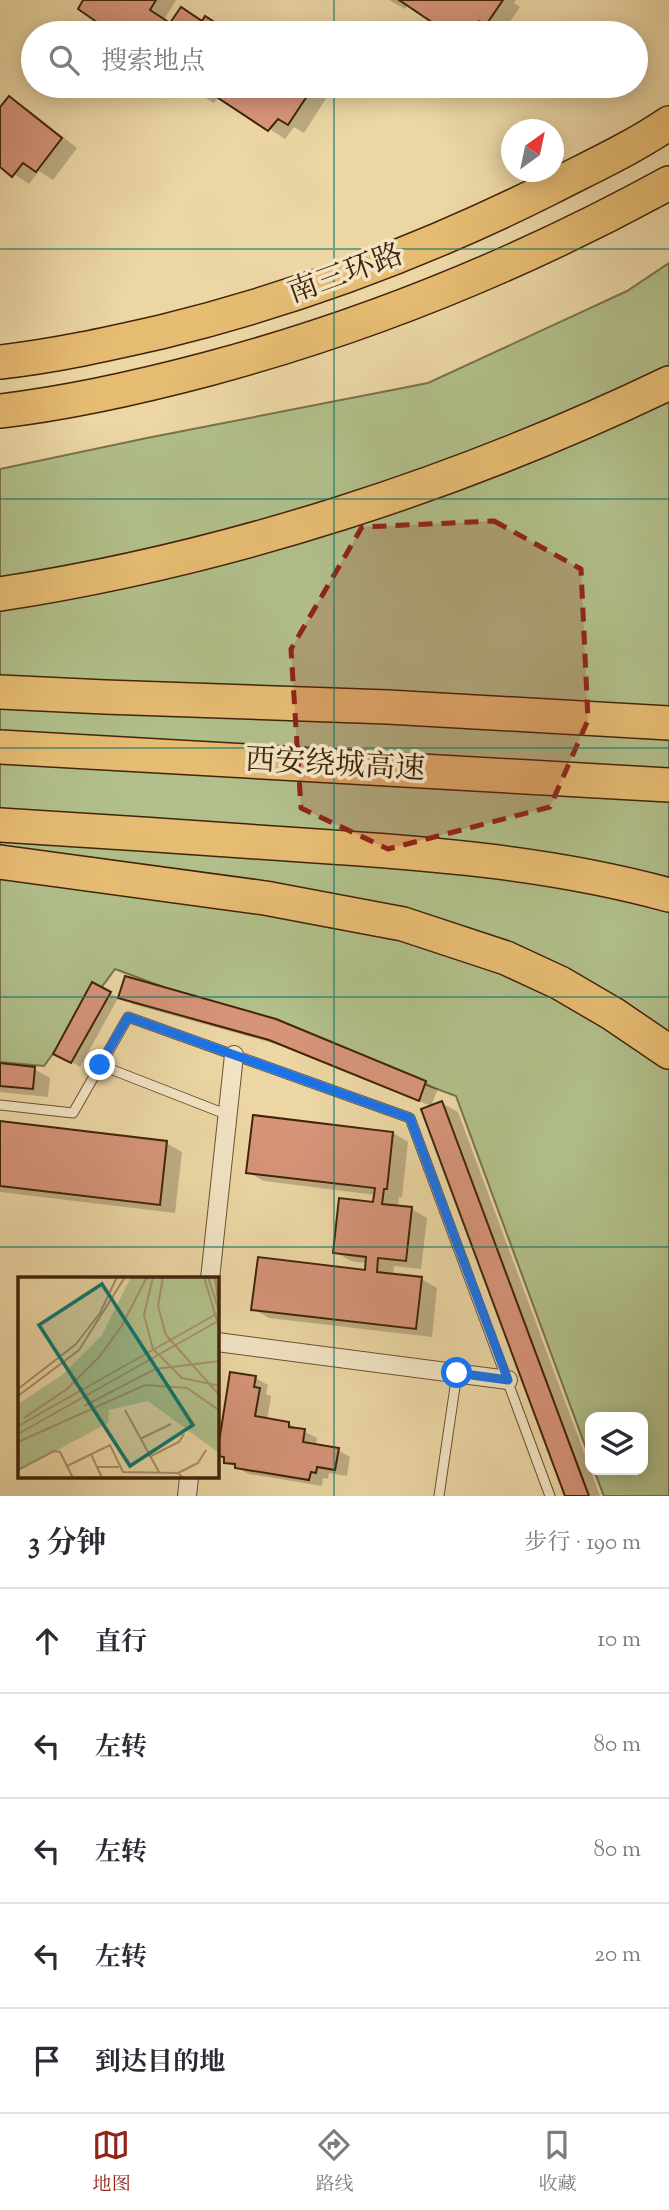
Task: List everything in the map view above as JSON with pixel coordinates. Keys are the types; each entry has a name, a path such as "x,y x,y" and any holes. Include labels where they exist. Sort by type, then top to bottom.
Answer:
{"highway":[{"name":"南三环路","path":"0,362 110,344 288,298 435,242 574,176 669,123"},
{"name":"南三环路","path":"0,411 107,393 182,376 274,351 366,321 452,288 669,183"},
{"path":"0,594 106,575 195,554 407,491 518,450 607,413 669,383"},
{"name":"西安绕城高速","path":"0,691 388,707 669,723"},
{"name":"西安绕城高速","path":"0,747 669,785"},
{"path":"0,825 447,856 607,880 669,895"},
{"path":"0,862 265,898 403,924 506,958 560,983 613,1014 669,1052"}],"street":[{"path":"211,1277 234,1055"},
{"path":"219,1342 508,1380"},
{"path":"187,1496 189,1478"}],"lane":[{"path":"0,1105 73,1113 128,1017 410,1118 550,1496"},
{"path":"100,1065 228,1115"},
{"path":"439,1496 457,1373"}],"highlighted area":[{"path":"494,521 581,569 588,720 550,807 388,849 301,808 291,649 362,527"}],"green space":[{"path":"669,263 669,1496 604,1496 596,1475 648,1475 648,1412 585,1412 585,1445 456,1096 115,969 44,1066 0,1062 0,469 428,383 627,291"}],"building":[{"path":"83,0 156,0 150,10 167,21 95,21 78,9"},
{"path":"399,0 503,0 489,21 430,21"},
{"path":"181,7 202,21 171,21"},
{"path":"9,96 62,138 36,172 23,163 12,177 0,167 0,107"},
{"path":"218,98 306,98 288,125 278,119 268,131"},
{"path":"125,976 276,1019 426,1081 419,1101 269,1040 118,998"},
{"path":"92,982 111,992 71,1063 53,1054"},
{"path":"0,1063 35,1067 33,1089 0,1086"},
{"path":"442,1101 589,1496 565,1496 421,1109"},
{"path":"253,1115 393,1132 387,1189 384,1189 382,1204 412,1207 406,1261 378,1258 377,1272 422,1277 416,1329 251,1310 258,1257 365,1270 366,1257 333,1253 339,1198 373,1202 375,1188 246,1173"},
{"path":"0,1121 167,1141 160,1205 0,1186"},
{"path":"230,1372 256,1376 254,1387 260,1388 255,1416 289,1422 289,1427 305,1429 303,1442 339,1448 335,1470 317,1467 316,1473 311,1472 309,1480 235,1468 235,1464 224,1463 224,1457 219,1456"}],"route":[{"path":"100,1065 128,1017 410,1118 508,1380 457,1373"}]}
